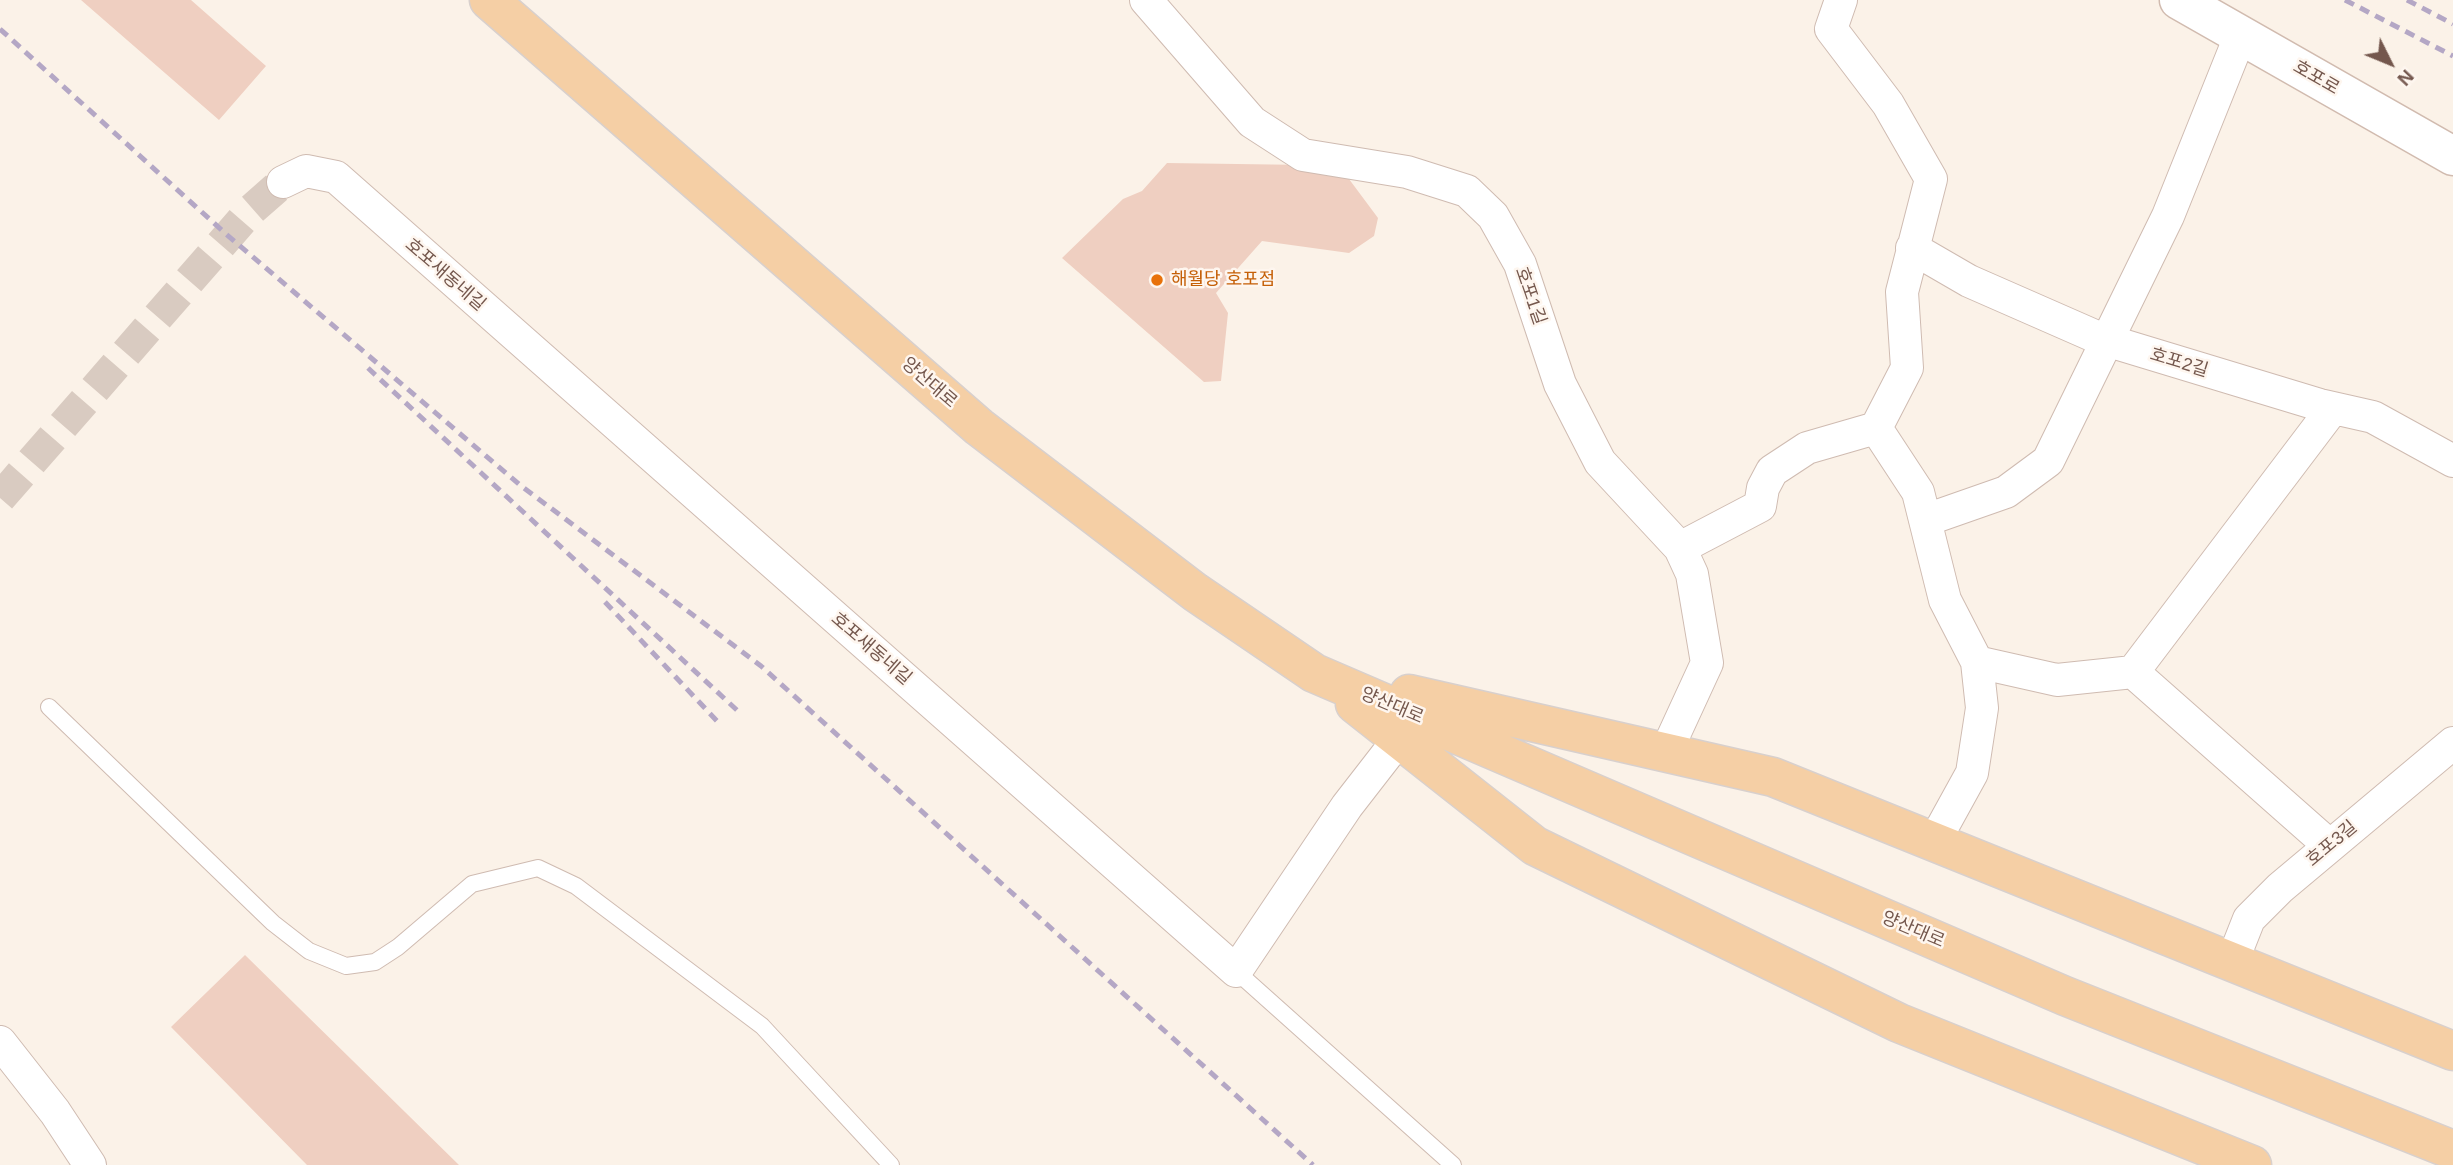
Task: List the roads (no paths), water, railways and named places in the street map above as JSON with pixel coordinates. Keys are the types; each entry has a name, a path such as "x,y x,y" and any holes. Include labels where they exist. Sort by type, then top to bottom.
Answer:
{"main road":[{"name":"양산대로","path":"489,0 979,427 1195,592 1314,673 2065,996 2453,1150"},
{"name":"호포로","path":"2179,0 2453,156"},
{"path":"1314,673 1535,846 1899,1023 2252,1165"},
{"path":"1314,673 1773,777 2453,1051"}],"street":[{"name":"호포1길","path":"1146,0 1252,122 1303,155 1407,172 1467,191 1493,216 1520,264 1560,384 1600,462 1680,548 1692,574 1707,663 1666,752"},
{"path":"1680,548 1760,506 1763,488 1772,471 1807,448 1876,428 1907,368 1902,292 1931,179 1888,104 1831,29 1841,0"},
{"path":"1926,520 2006,492 2048,461 2168,216 2241,34"},
{"name":"호포새동네길","path":"283,182 306,171 336,177 1236,971"},
{"name":"호포2길","path":"1912,248 1969,281 2105,340 2333,408 2373,417 2453,461"},
{"path":"1977,662 2057,680 2133,672 2333,408"},
{"path":"1876,428 1918,492 1945,600 1977,662 1982,708 1972,773 1934,842"},
{"path":"2133,672 2330,846"},
{"path":"1236,971 1347,806 1399,739"},
{"name":"호포3길","path":"2232,962 2249,919 2330,846 2453,743"},
{"path":"0,1042 55,1112 90,1165"}],"lane":[{"path":"49,707 273,923 309,951 346,966 375,962 398,947 472,884 538,868 576,886 762,1026 891,1165"},
{"path":"1236,971 1453,1165"}],"tunnel":[{"path":"0,498 250,211 283,182"}],"railway":[{"path":"2345,0 2453,56"},
{"path":"2407,0 2453,24"},
{"path":"0,29 226,234 520,485 761,666 1313,1165"},
{"path":"368,368 740,713"},
{"path":"605,602 717,721"}],"place":[{"name":"해월당 호포점","path":"1157,280"}]}
